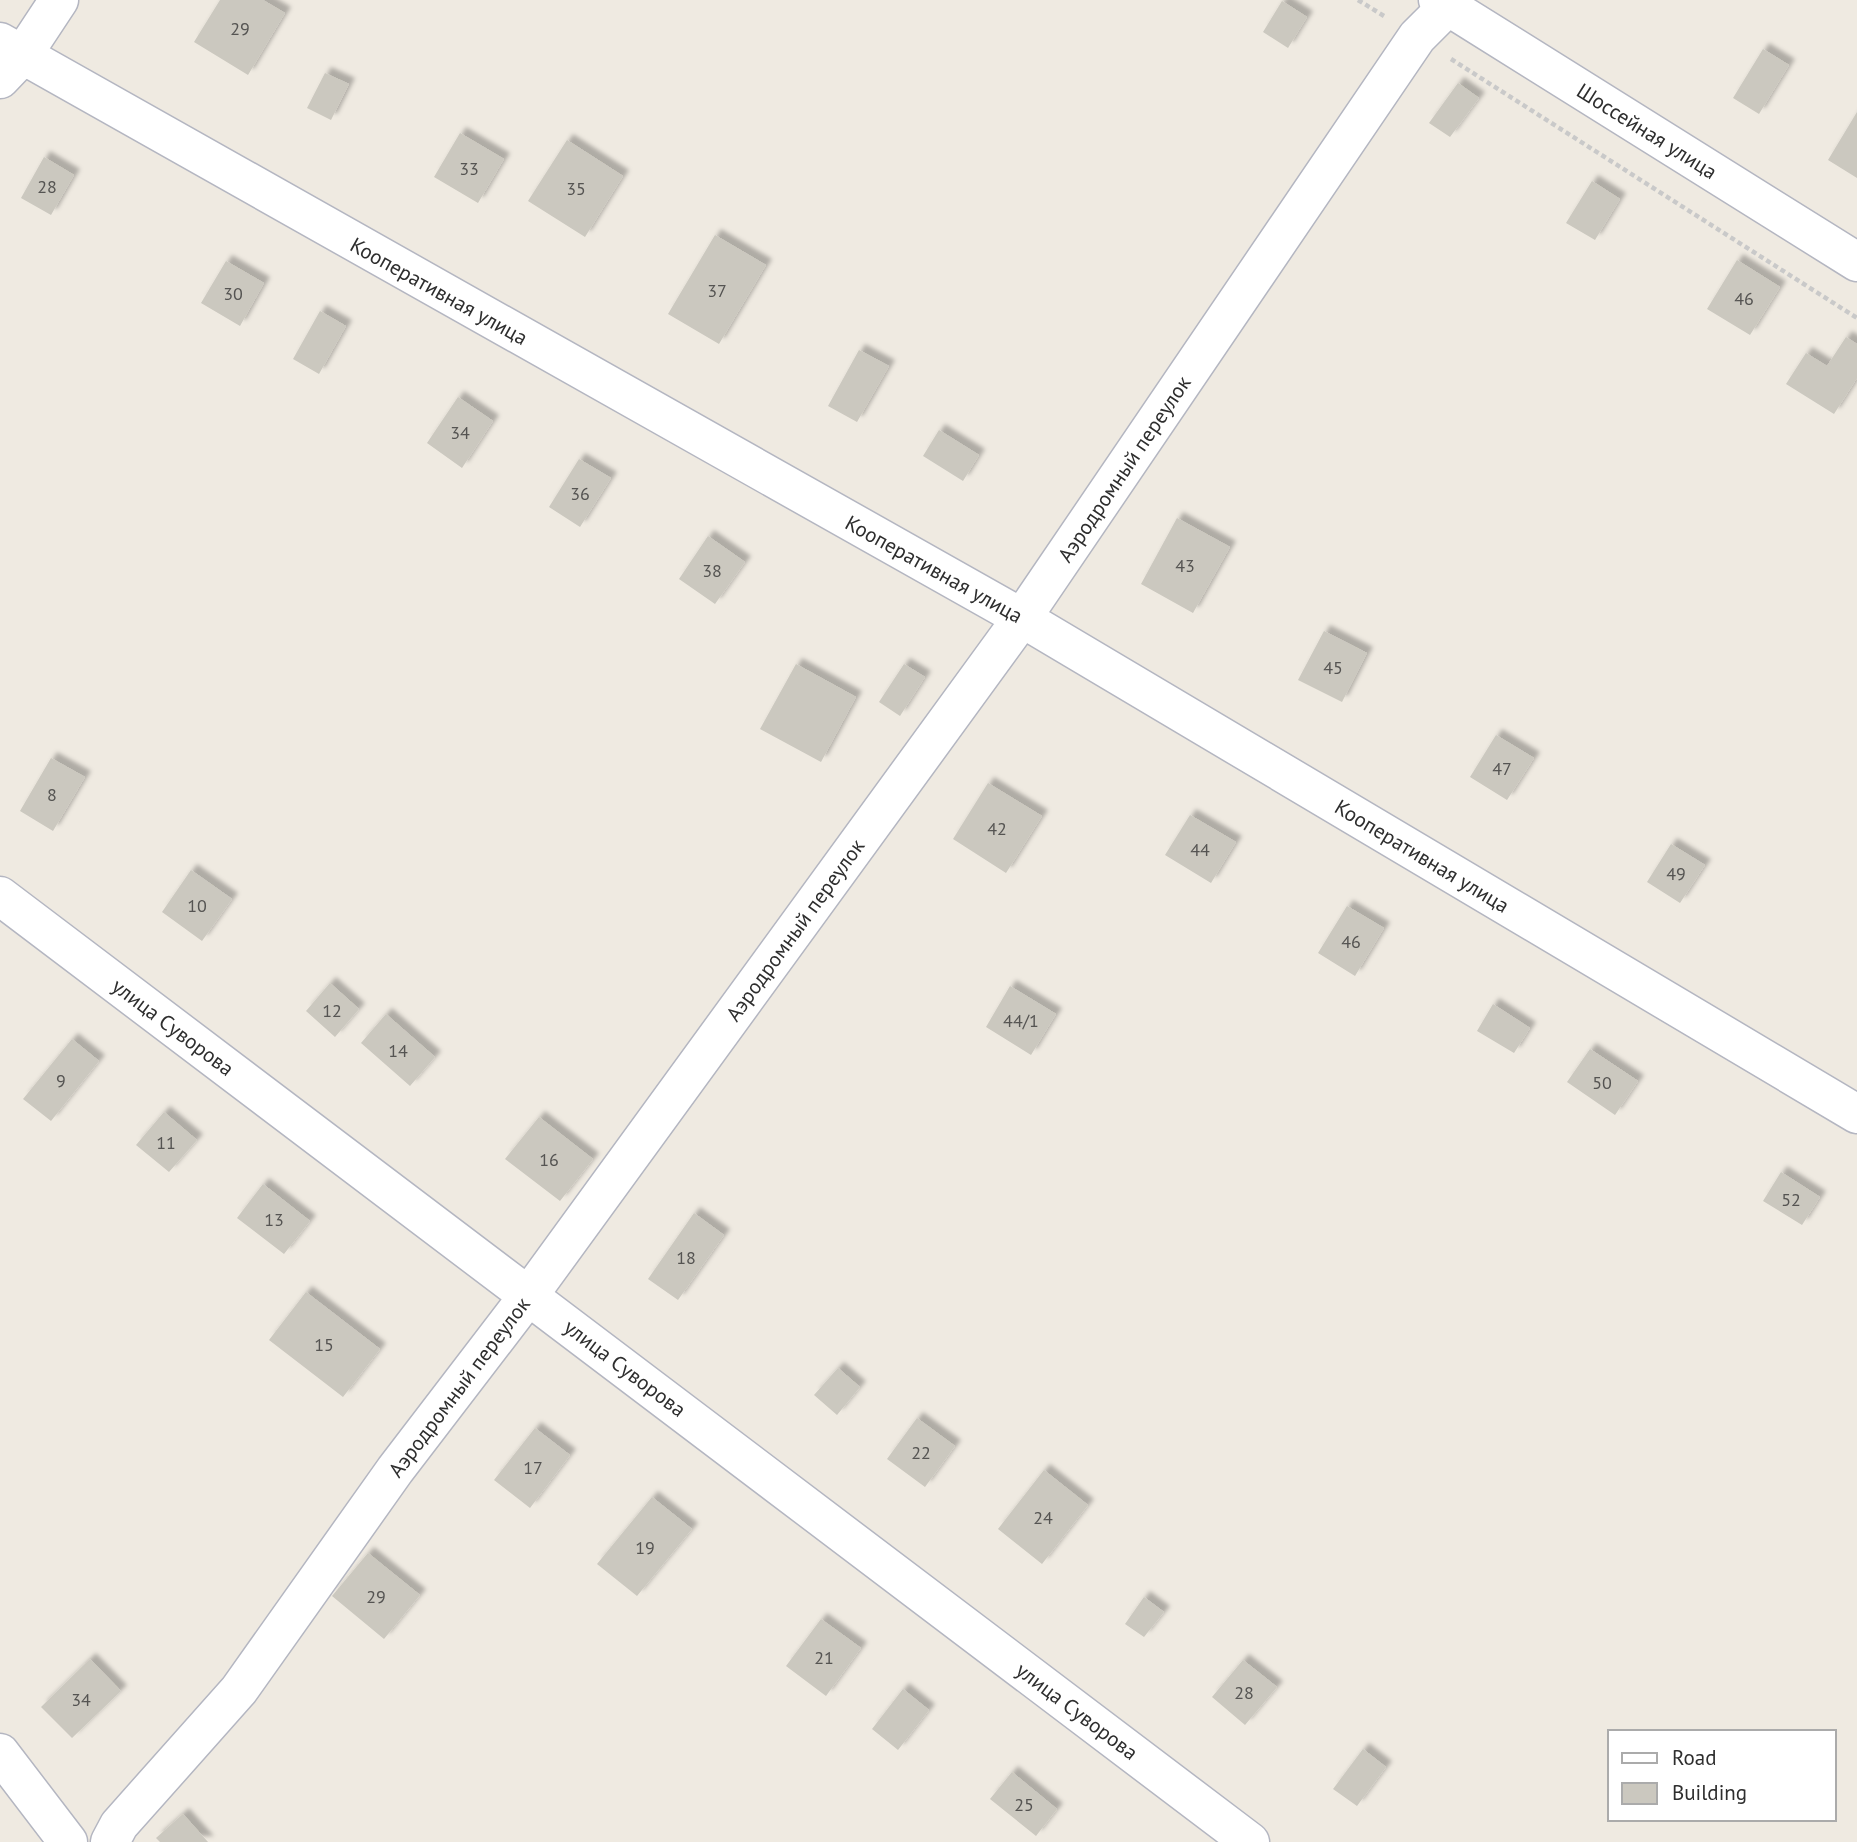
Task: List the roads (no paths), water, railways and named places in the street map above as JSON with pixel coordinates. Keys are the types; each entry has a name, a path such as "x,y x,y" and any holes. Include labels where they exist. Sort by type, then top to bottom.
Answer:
{"street":[{"path":"7,59 60,0"},
{"name":"Аэродромный переулок","path":"110,1842 119,1825 239,1690 395,1470 529,1295 1022,618 1418,37 1447,2"},
{"name":"Шоссейная улица","path":"1447,2 1857,262"},
{"name":"Кооперативная улица","path":"7,59 1022,618 1857,1114"},
{"name":"улица Суворова","path":"0,896 1250,1842"},
{"path":"0,1753 68,1842"}]}
